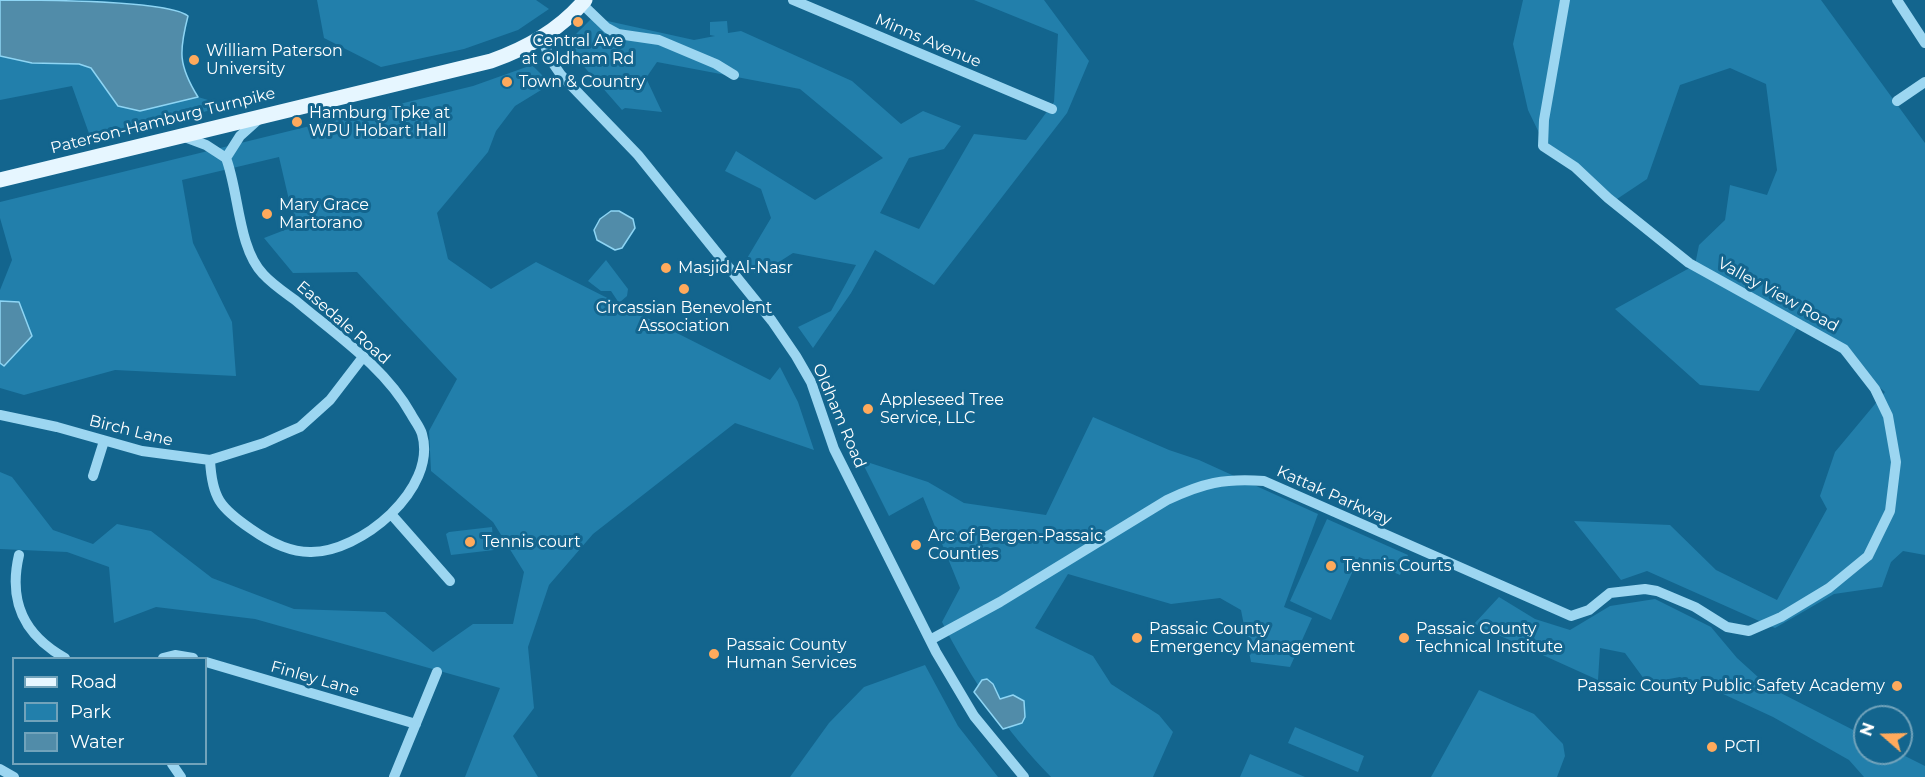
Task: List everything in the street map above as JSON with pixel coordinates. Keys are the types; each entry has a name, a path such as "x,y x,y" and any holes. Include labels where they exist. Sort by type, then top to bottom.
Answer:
{"main road":[{"name":"Paterson-Hamburg Turnpike","path":"0,180 179,135 469,67 511,54 542,38 584,2"}],"street":[{"name":"Minns Avenue","path":"793,0 1052,109"},
{"name":"Valley View Road","path":"1565,0 1545,120 1543,146 1575,167 1608,198 1689,263 1844,349 1875,389 1888,416 1896,462 1890,511 1868,556 1829,588 1781,617 1749,632 1727,627 1695,607 1657,591 1637,590 1610,593 1603,598"},
{"path":"1897,0 1925,43"},
{"path":"584,2 607,28 618,34 659,40 716,64 734,75"},
{"name":"Oldham Road","path":"542,38 550,58 561,75 624,139 674,198 772,321 805,371 834,449 930,640 974,716 1024,777"},
{"path":"1897,101 1925,82"},
{"path":"179,135 206,145 226,158 240,136 263,115"},
{"name":"Easedale Road","path":"210,460 217,499 226,512 263,537 286,548 310,552 342,547 362,538 391,514 414,485 423,460 422,434 404,401 363,357 262,274 249,252 226,158"},
{"name":"Birch Lane","path":"0,415 142,451 210,460 264,443 300,426 330,400 363,357"},
{"path":"93,476 104,441"},
{"name":"Kattak Parkway","path":"930,640 1000,602 1167,500 1195,486 1220,480 1264,482 1564,614 1580,615 1603,598"},
{"path":"391,514 450,581"},
{"path":"19,555 15,585 22,614 41,643 63,657"},
{"path":"167,657 176,655 187,657"},
{"name":"Finley Lane","path":"207,662 416,724"},
{"path":"394,777 437,672"},
{"path":"0,769 14,777"}],"green space":[{"path":"317,0 536,0 549,9 518,30 464,49 381,67 324,38"},
{"path":"974,0 1044,0 1089,61 1067,113 934,285 875,250 851,293 813,348 798,327 831,311 856,265 793,253 757,276 746,260 771,218 761,189 725,171 736,151 815,200 883,158 800,89 657,62 646,78 662,112 625,108 622,110 565,45 596,14 603,20 694,40 715,36 710,35 710,22 727,21 728,33 741,31 852,81 901,124 923,111 961,126 944,149 909,158 880,213 919,229 974,134 1026,140 1054,102 1058,34"},
{"path":"1523,0 1821,0 1925,143 1925,555 1903,551 1891,562 1882,587 1834,594 1775,628 1647,571 1621,580 1574,521 1670,525 1716,570 1777,600 1827,509 1820,496 1835,452 1885,392 1802,320 1759,391 1700,385 1615,309 1695,265 1699,245 1725,220 1730,185 1767,195 1777,170 1766,84 1730,68 1680,85 1647,179 1614,201 1541,137 1528,110 1513,44"},
{"path":"0,56 32,63 79,64 91,68 118,106 140,111 198,97 228,106 91,139 72,86 0,100"},
{"path":"532,65 544,77 546,87 515,106 496,131 488,152 437,213 448,259 491,289 536,262 770,380 780,367 798,402 814,450 735,423 593,534 549,585 528,647 534,708 513,736 538,777 465,777 500,688 255,619 156,607 114,623 109,567 67,552 0,549 0,472 12,477 53,530 93,544 117,524 151,531 212,578 294,609 385,612 433,652 473,624 513,624 524,572 493,522 431,471 429,431 457,379 357,272 293,273 264,238 295,226 279,157 182,180 193,243 232,322 236,376 115,370 24,395 0,388 0,363 4,366 13,355 0,302 0,290 12,260 0,218 0,202 473,86"},
{"path":"606,260 628,289 627,296 619,303 611,291 601,291 588,281"},
{"path":"1093,417 1169,450 1199,460 1318,514 1284,607 1312,618 1290,667 1251,662 1241,610 1220,598 1171,604 1068,574 1035,628 1093,656 1111,684 1159,715 1173,732 1153,777 1051,777 990,704 942,622 960,588 923,497 889,516 861,460 928,482 964,503 1046,515"},
{"name":"Tennis Courts","path":"1327,519 1408,555 1400,575 1359,557 1331,620 1290,601"},
{"name":"Tennis court","path":"492,527 494,550 451,555 446,534"},
{"path":"1499,597 1535,619 1570,630 1610,606 1655,599 1711,627 1737,658 1769,687 1853,730 1853,765 1849,760 1773,717 1721,693 1680,677 1647,683 1625,653 1600,648 1598,680 1474,624"},
{"path":"925,665 958,726 998,777 790,777 829,723 864,687"},
{"path":"1479,690 1534,714 1563,744 1565,756 1557,777 1431,777"},
{"path":"1295,727 1364,756 1358,772 1288,743"},
{"path":"1250,754 1305,777 1240,777"},
{"path":"1913,760 1925,766 1925,777 1864,777 1853,765 1913,765"}],"water":[{"path":"0,0 129,4 176,11 188,16 182,58 191,86 198,97 140,111 118,106 91,68 79,64 32,63 0,56"},
{"path":"611,211 619,211 633,219 635,228 622,248 615,250 597,240 594,230 600,219"},
{"path":"0,301 19,302 32,336 4,366 0,363"},
{"path":"987,679 993,684 1000,699 1013,695 1024,701 1025,717 1022,723 1003,729 974,692 982,680"}],"place":[{"name":"Central Ave at Oldham Rd","path":"578,22"},
{"name":"William Paterson University","path":"194,60"},
{"name":"Town & Country","path":"507,82"},
{"name":"Hamburg Tpke at WPU Hobart Hall","path":"297,122"},
{"name":"Mary Grace Martorano","path":"267,214"},
{"name":"Masjid Al-Nasr","path":"666,268"},
{"name":"Circassian Benevolent Association","path":"684,289"},
{"name":"Appleseed Tree Service, LLC","path":"868,409"},
{"name":"Tennis court","path":"470,542"},
{"name":"Arc of Bergen-Passaic Counties","path":"916,545"},
{"name":"Tennis Courts","path":"1331,566"},
{"name":"Passaic County Emergency Management","path":"1137,638"},
{"name":"Passaic County Technical Institute","path":"1404,638"},
{"name":"Passaic County Human Services","path":"714,654"},
{"name":"Passaic County Public Safety Academy","path":"1897,686"},
{"name":"PCTI","path":"1712,747"}]}
